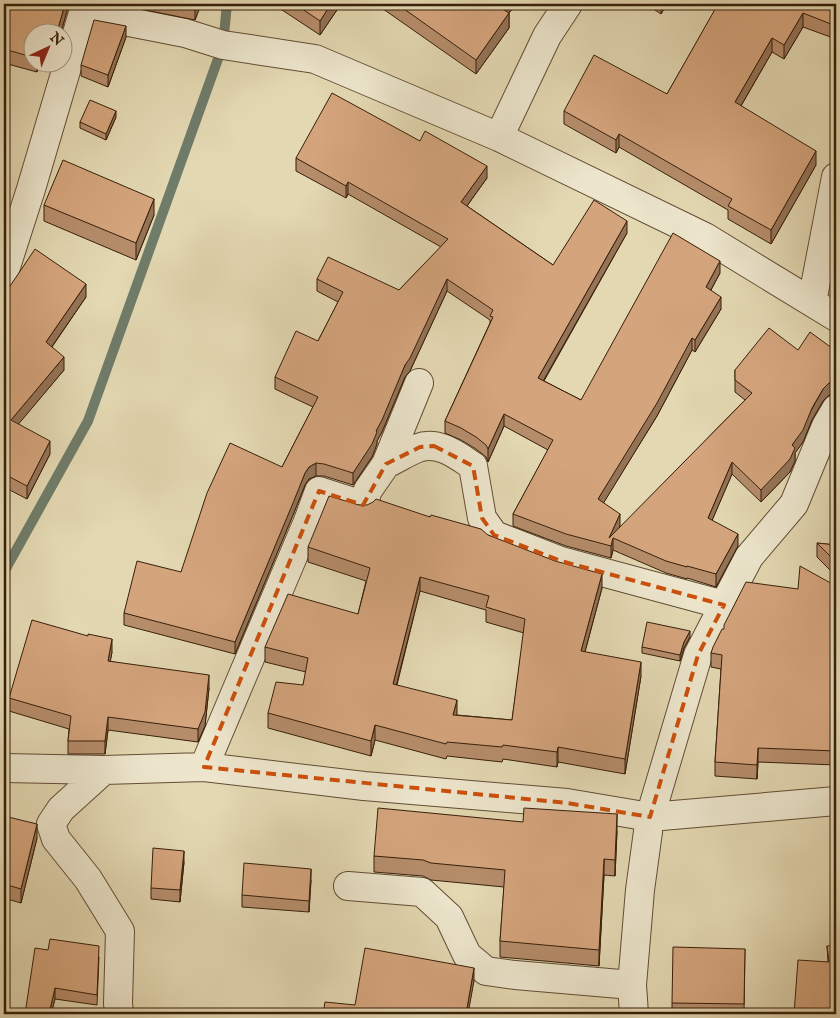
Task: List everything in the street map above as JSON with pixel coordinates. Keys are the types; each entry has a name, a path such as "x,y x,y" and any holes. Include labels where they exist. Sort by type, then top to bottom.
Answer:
{"street":[{"path":"499,137 546,36 568,4"},
{"path":"4,273 31,189 83,8 185,32 223,45 315,58 499,137 705,237 836,317"},
{"path":"812,302 836,177"},
{"path":"204,767 319,492 363,505 368,490 386,464 418,383"},
{"path":"634,1014 632,985 640,890 650,818 698,655 749,557 794,504 826,426 836,409"},
{"path":"386,464 420,447 434,446 453,452 473,466 482,518 494,535 560,561 724,605"},
{"path":"4,768 104,770 204,767 364,786 567,803 650,818 836,801"},
{"path":"104,770 61,809 51,824 56,839 88,879 120,931 119,1014"},
{"path":"348,886 422,892 449,917 467,955 486,971 632,985"}],"highlighted area":[{"path":"434,446 473,466 482,518 494,535 561,561 724,605 698,655 650,817 567,803 204,767 319,491 363,505 386,464 420,447"}],"building":[{"path":"4,4 65,4 60,22 22,22 22,54 4,49"},
{"path":"295,4 331,4 320,21"},
{"path":"397,4 505,4 501,8 509,13 476,60"},
{"path":"718,4 836,4 836,26 803,13 784,45 772,38 735,102 816,151 771,230 728,206 732,199 619,134 616,140 564,111 594,55 667,94"},
{"path":"94,20 126,26 108,75 81,65"},
{"path":"332,93 420,141 425,131 487,166 461,202 553,265 594,200 627,221 538,378 581,400 673,233 720,261 706,287 721,297 695,340 692,338 657,403 598,499 620,514 609,538 752,393 735,380 735,370 769,328 798,350 810,332 836,351 836,381 829,383 823,389 812,408 803,430 792,445 795,448 790,459 761,490 732,462 708,518 738,534 716,574 666,561 613,538 611,546 566,534 513,514 553,440 504,414 488,449 476,437 445,421 493,317 490,316 493,310 447,279 405,365 372,444 353,473 316,463 309,467 305,473 235,642 124,613 137,561 181,572 207,493 230,443 282,467 318,397 275,377 296,331 318,341 343,292 317,279 328,257 399,290 448,239 348,182 346,186 296,158"},
{"path":"90,100 116,111 106,134 80,122"},
{"path":"63,160 154,199 136,243 44,205"},
{"path":"35,249 86,284 46,342 64,357 11,420 50,441 27,486 4,474 4,295"},
{"path":"329,496 359,505 367,505 376,499 430,517 431,515 481,529 488,535 555,561 602,574 581,651 641,662 625,759 558,747 557,752 503,745 502,747 447,742 446,744 375,725 371,741 268,713 276,682 303,685 308,658 265,647 288,594 358,614 370,568 308,547","holes":["420,577 489,596 486,607 525,619 512,720 453,715 457,700 393,684"]},
{"path":"817,543 836,545 836,562"},
{"path":"800,566 836,586 836,751 758,748 757,765 715,762 722,655 711,653 713,647 722,629 724,629 724,625 746,582 798,589"},
{"path":"32,620 88,636 88,634 112,639 108,661 209,675 205,712 198,729 108,717 105,741 68,741 71,716 9,698"},
{"path":"647,622 690,631 680,655 642,647"},
{"path":"378,808 523,822 524,808 617,814 615,860 604,859 599,950 500,941 505,870 374,856"},
{"path":"4,816 37,824 21,889 4,884"},
{"path":"153,848 184,851 180,890 151,888"},
{"path":"244,863 311,869 309,901 242,895"},
{"path":"50,939 99,946 97,995 55,988 49,1014 25,1014 35,948 48,950"},
{"path":"836,945 836,1014 794,1014 798,960 829,962 827,946"},
{"path":"673,947 745,949 744,1004 672,1003"},
{"path":"365,948 474,968 466,1014 323,1014 325,1002 355,1005"}],"waterway":[{"path":"4,572 88,421 223,45 227,4"}]}
